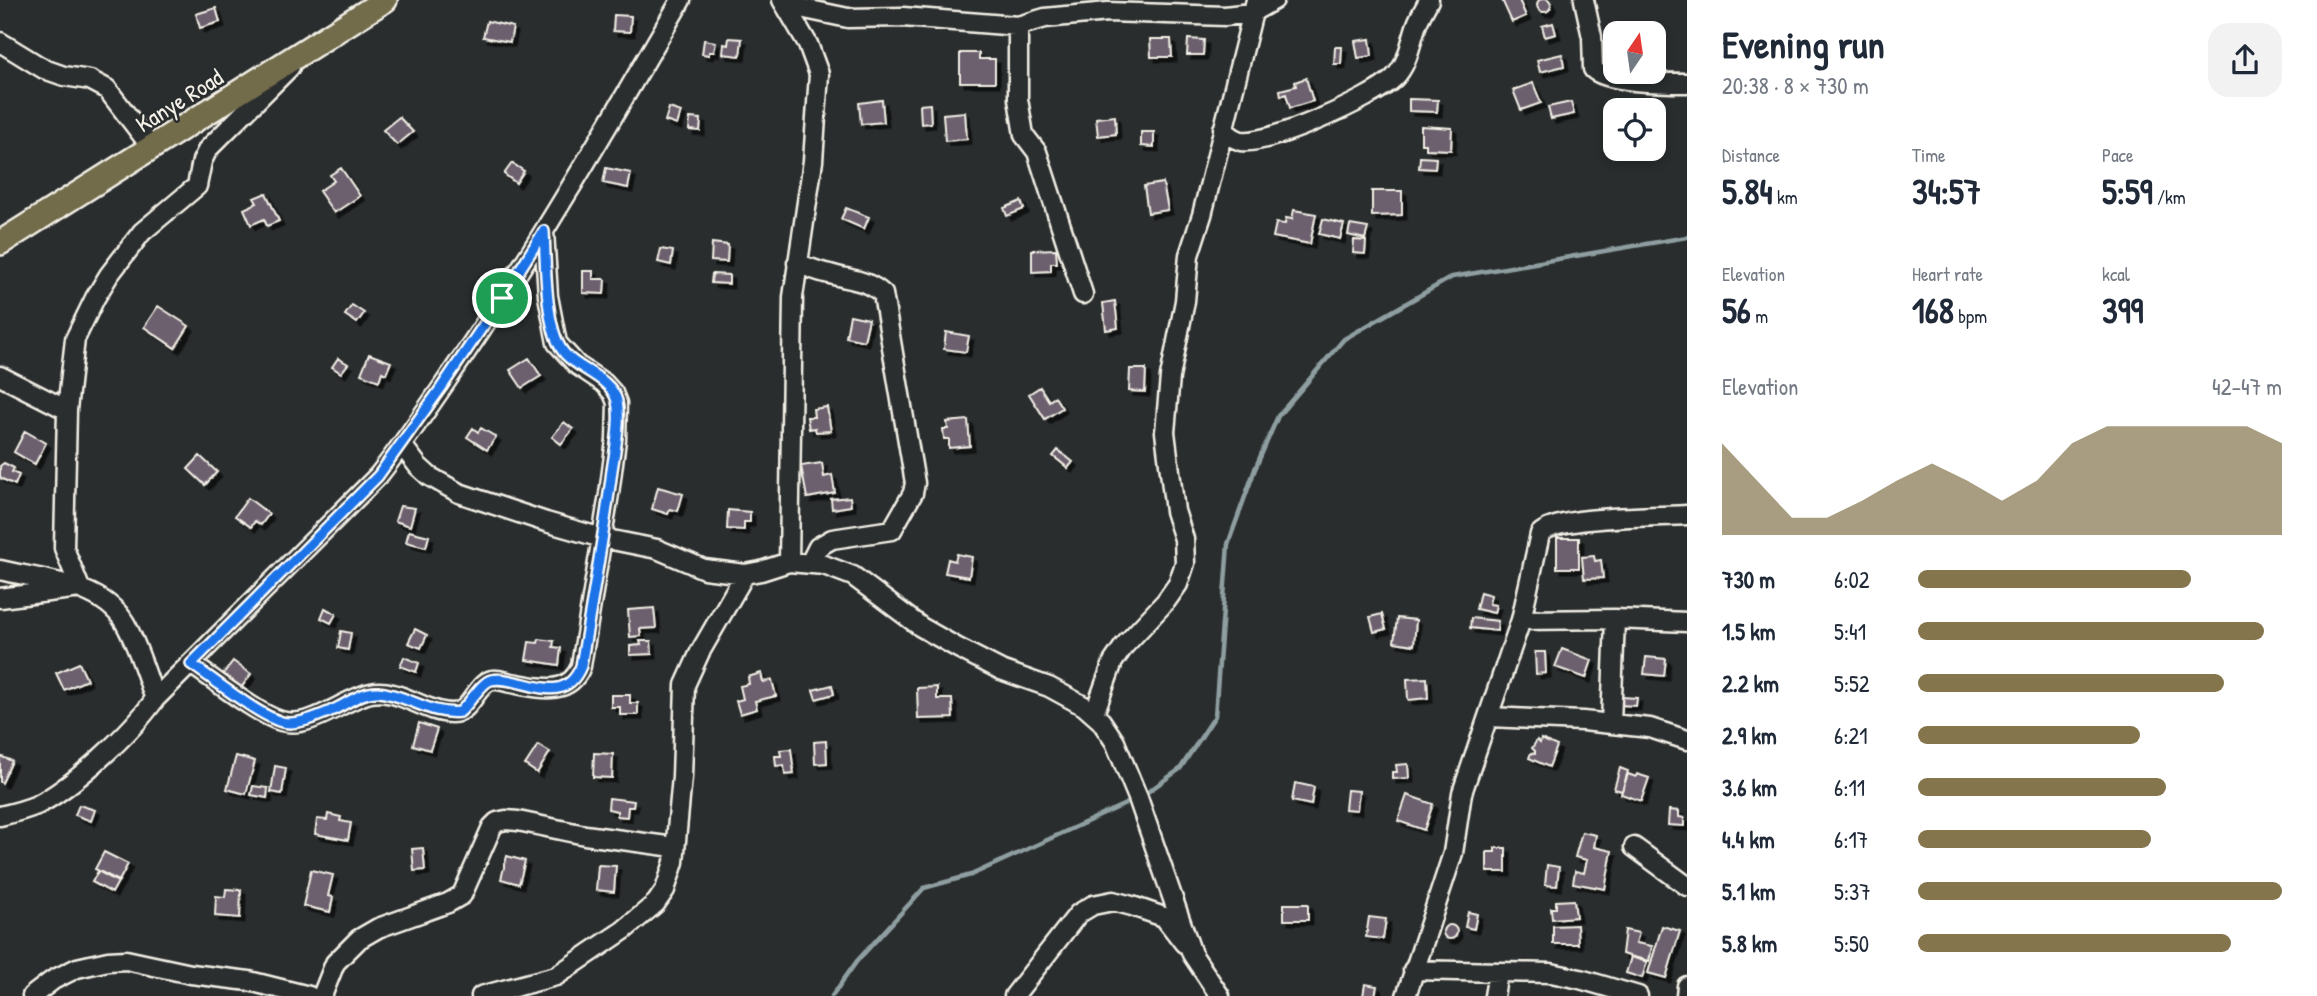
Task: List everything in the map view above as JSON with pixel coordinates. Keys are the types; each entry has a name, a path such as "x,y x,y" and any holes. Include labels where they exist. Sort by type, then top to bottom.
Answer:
{"main road":[{"name":"Kanye Road","path":"0,243 385,0"}],"street":[{"path":"0,816 20,812 40,803 130,731 155,699 378,476 502,298 681,0"},
{"path":"784,3 848,18 904,17 1018,26 1045,18 1108,12 1225,16 1274,0"},
{"path":"1223,129 1231,138 1241,141 1266,139 1362,100 1394,78 1406,61 1417,25 1429,0"},
{"path":"1584,0 1592,37 1595,72 1628,79 1687,83"},
{"path":"784,3 808,44 819,74 813,161 792,309 789,562"},
{"path":"1094,714 1113,662 1124,646 1166,601 1178,584 1185,563 1184,539 1175,511 1165,432 1170,377 1185,301 1189,255 1202,215 1253,7"},
{"path":"1018,26 1018,99 1024,135 1037,152 1083,294"},
{"path":"0,42 44,69 64,76 90,80 107,89 152,148"},
{"path":"80,588 64,548 67,410 75,339 109,275 142,232 197,186 202,161 208,149 307,50"},
{"path":"191,664 267,715 282,722 292,722 332,710 372,692 397,696 452,713 460,712 485,682 494,679 541,688 558,688 574,679 581,666 602,538 616,440 617,403 604,383 577,365 557,343 548,296 544,231"},
{"path":"797,262 818,271 855,278 874,285 883,294 915,483 913,492 892,530 832,539 818,547 810,562"},
{"path":"0,376 67,410"},
{"path":"402,445 418,467 459,493 602,538 657,549 704,569 745,573 789,562 810,562 853,576 921,627 957,648 1001,670 1049,687 1094,714 1115,743 1138,798 1192,954"},
{"path":"1406,996 1453,853 1462,793 1521,620 1540,534 1545,528 1554,525 1589,520 1687,515"},
{"path":"0,570 80,588 110,604 125,623 155,699"},
{"path":"481,996 556,976 624,930 656,903 665,890 671,878 682,777 685,685 745,573"},
{"path":"0,598 80,588"},
{"path":"1521,620 1615,619 1687,622"},
{"path":"1611,724 1615,619"},
{"path":"1489,717 1514,716 1650,728 1687,740"},
{"path":"322,996 335,963 359,939 378,928 462,895 492,827 498,822 518,821 631,843 674,847"},
{"path":"1634,847 1687,886"},
{"path":"1014,996 1078,914 1093,905 1113,901 1164,917 1220,996"},
{"path":"32,996 53,980 77,968 126,960 191,974 249,981 309,996"},
{"path":"1413,970 1551,973 1638,996"},
{"path":"1494,996 1498,973"},
{"path":"1686,996 1687,986"}],"building":[{"path":"1502,0 1519,0 1526,16 1512,22"},
{"path":"1539,0 1549,0 1549,10 1539,10"},
{"path":"216,8 220,22 200,28 196,14"},
{"path":"614,15 631,16 630,32 613,31"},
{"path":"487,21 513,27 510,42 483,37"},
{"path":"1553,23 1556,34 1545,37 1542,26"},
{"path":"729,38 742,39 740,56 723,54 724,44 728,45"},
{"path":"1150,39 1171,39 1172,57 1151,57"},
{"path":"1188,39 1204,40 1203,55 1187,55"},
{"path":"1370,39 1372,56 1358,58 1355,41"},
{"path":"704,40 716,42 714,52 709,52 709,55 702,54"},
{"path":"1335,47 1342,47 1341,64 1334,64"},
{"path":"960,53 979,53 979,59 995,59 995,82 960,82"},
{"path":"1562,54 1564,66 1540,72 1537,60"},
{"path":"1306,78 1313,101 1290,108 1286,94 1281,96 1280,90 1296,86 1295,82"},
{"path":"1533,83 1541,103 1521,110 1513,90"},
{"path":"1409,99 1438,100 1437,112 1409,111"},
{"path":"882,100 884,122 861,124 859,103"},
{"path":"1571,102 1574,114 1551,119 1548,107"},
{"path":"930,104 931,123 921,124 920,105"},
{"path":"669,108 681,112 677,125 665,121"},
{"path":"965,112 967,139 945,141 943,114"},
{"path":"1115,116 1116,134 1098,136 1096,118"},
{"path":"399,117 413,132 397,145 383,130"},
{"path":"690,118 701,119 700,131 689,130"},
{"path":"1421,126 1452,128 1451,150 1426,149 1426,144 1421,144"},
{"path":"1141,132 1154,132 1154,147 1141,146"},
{"path":"1420,157 1436,158 1435,169 1419,168"},
{"path":"512,163 524,171 516,183 504,174"},
{"path":"341,168 360,196 334,213 319,191 334,181 330,175"},
{"path":"606,168 631,173 628,188 603,183"},
{"path":"1163,183 1168,210 1148,213 1144,186"},
{"path":"1372,191 1402,191 1402,215 1372,216"},
{"path":"266,193 279,221 267,226 264,219 251,225 244,209 257,203 254,198"},
{"path":"1021,201 1024,209 1007,216 1004,208"},
{"path":"846,208 869,217 864,229 841,219"},
{"path":"1294,210 1316,214 1310,244 1273,237 1276,223 1285,224 1286,218 1292,219"},
{"path":"1323,219 1344,224 1340,239 1319,234"},
{"path":"1350,225 1368,228 1365,239 1348,235"},
{"path":"1354,240 1366,241 1365,254 1353,253"},
{"path":"712,243 728,245 727,262 711,261"},
{"path":"661,249 673,251 671,265 658,262"},
{"path":"1056,249 1057,263 1051,263 1051,271 1032,272 1032,250"},
{"path":"583,271 593,271 593,279 605,279 604,294 583,293"},
{"path":"712,274 729,275 729,284 711,283"},
{"path":"1115,301 1118,328 1106,330 1103,303"},
{"path":"352,305 364,313 357,323 345,315"},
{"path":"158,306 189,326 175,348 144,327"},
{"path":"850,315 869,319 864,341 846,337"},
{"path":"946,332 969,336 966,352 944,349"},
{"path":"369,354 391,362 386,374 382,372 379,381 361,374"},
{"path":"338,358 348,364 341,373 332,367"},
{"path":"529,358 541,376 522,388 510,370"},
{"path":"1130,369 1146,369 1145,392 1129,391"},
{"path":"1040,387 1049,401 1055,397 1062,408 1045,419 1029,394"},
{"path":"827,407 831,431 816,432 815,428 809,429 807,417 814,417 813,409"},
{"path":"968,420 970,446 949,448 949,439 944,439 943,429 948,429 947,422"},
{"path":"564,422 573,429 561,444 552,437"},
{"path":"473,428 478,432 481,428 496,437 487,450 467,437"},
{"path":"25,431 46,443 35,464 14,452"},
{"path":"1058,450 1073,462 1068,468 1053,456"},
{"path":"200,456 217,472 205,485 188,469"},
{"path":"4,463 14,468 12,472 19,475 15,485 0,478 0,466"},
{"path":"822,463 824,477 832,475 835,493 807,498 801,466"},
{"path":"658,487 683,494 678,511 670,509 668,514 652,509"},
{"path":"850,497 851,506 832,509 831,499"},
{"path":"248,498 269,514 261,525 255,521 251,527 235,516"},
{"path":"400,506 415,508 410,526 395,521"},
{"path":"728,510 750,512 750,522 744,522 744,530 727,529"},
{"path":"409,531 429,536 426,547 406,542"},
{"path":"1557,538 1579,538 1579,568 1557,568"},
{"path":"957,554 972,557 969,577 945,573 948,559 955,561"},
{"path":"1594,556 1595,561 1601,560 1603,578 1584,579 1582,557"},
{"path":"1480,592 1491,595 1489,604 1496,605 1494,613 1476,609"},
{"path":"325,608 336,614 331,623 321,618"},
{"path":"654,608 656,628 640,629 641,636 630,637 628,610"},
{"path":"1382,614 1386,629 1374,632 1370,617"},
{"path":"1397,618 1416,620 1414,645 1394,642"},
{"path":"1471,618 1498,621 1497,631 1470,628"},
{"path":"415,629 427,635 421,648 408,643"},
{"path":"341,631 351,633 348,650 338,648"},
{"path":"539,639 554,641 553,647 561,648 559,665 526,660 529,642 538,643"},
{"path":"640,641 651,641 652,654 630,655 630,646 641,645"},
{"path":"1562,649 1592,660 1586,678 1555,667"},
{"path":"1535,652 1545,652 1546,673 1536,674"},
{"path":"404,657 419,663 416,672 400,666"},
{"path":"1646,657 1666,659 1664,676 1644,674"},
{"path":"233,661 251,674 241,688 223,674"},
{"path":"79,663 87,680 64,690 56,673"},
{"path":"761,673 763,682 772,680 776,696 755,701 757,709 740,714 736,701 743,699 740,686 749,684 748,677"},
{"path":"1427,678 1428,698 1408,700 1407,679"},
{"path":"832,685 834,694 816,699 813,690"},
{"path":"937,687 937,699 952,699 953,718 918,719 917,688"},
{"path":"611,695 630,695 630,703 638,703 638,715 620,715 620,707 611,707"},
{"path":"1621,697 1637,698 1636,706 1620,705"},
{"path":"419,723 437,729 430,750 413,745"},
{"path":"1541,739 1557,746 1549,767 1529,758 1531,753 1535,754 1532,748 1537,740 1540,743"},
{"path":"826,741 827,763 815,764 814,742"},
{"path":"538,745 550,752 537,773 525,765"},
{"path":"791,749 794,774 785,775 784,765 776,766 775,756 781,756 780,750"},
{"path":"594,753 613,754 612,778 593,777"},
{"path":"0,756 12,761 2,783 0,782"},
{"path":"236,756 255,761 246,794 227,789"},
{"path":"1408,764 1409,778 1392,779 1392,772 1397,772 1396,765"},
{"path":"275,766 286,768 282,794 271,792"},
{"path":"1620,768 1628,771 1622,791 1614,789"},
{"path":"1628,774 1649,778 1641,801 1621,794"},
{"path":"1295,783 1314,787 1311,805 1292,801"},
{"path":"253,786 268,788 267,798 251,795"},
{"path":"1347,790 1359,791 1357,810 1345,809"},
{"path":"1407,795 1433,804 1424,830 1398,821"},
{"path":"609,798 634,801 633,807 628,807 627,817 617,816 617,811 608,809"},
{"path":"79,805 95,810 91,821 75,815"},
{"path":"1669,810 1679,811 1679,817 1684,818 1684,826 1668,825"},
{"path":"328,814 341,817 340,821 351,823 348,840 315,834 317,819 327,820"},
{"path":"1582,832 1596,835 1594,847 1612,851 1605,889 1573,883 1575,871 1584,873 1587,860 1575,857"},
{"path":"423,848 425,870 414,871 412,849"},
{"path":"1495,848 1506,848 1506,872 1487,872 1487,852 1495,852"},
{"path":"104,852 128,864 119,881 95,869"},
{"path":"507,856 525,861 519,884 501,879"},
{"path":"598,865 616,866 614,892 596,890"},
{"path":"1547,865 1559,867 1557,886 1545,885"},
{"path":"311,870 333,875 328,896 333,897 330,912 303,906"},
{"path":"98,871 118,882 112,893 92,882"},
{"path":"226,889 241,890 240,918 215,916 216,896 225,897"},
{"path":"1574,900 1576,917 1552,919 1551,908 1556,908 1556,901"},
{"path":"1284,904 1308,904 1308,920 1284,920"},
{"path":"1468,912 1477,914 1474,929 1465,927"},
{"path":"1369,917 1386,919 1383,939 1366,937"},
{"path":"1447,925 1453,925 1457,932 1453,939 1447,939 1443,935 1443,929"},
{"path":"1577,925 1578,944 1553,944 1553,926"},
{"path":"1662,926 1680,931 1666,978 1648,973"},
{"path":"1625,930 1639,933 1636,943 1652,946 1649,961 1622,954"},
{"path":"1631,957 1647,962 1642,978 1626,973"},
{"path":"1365,984 1377,986 1375,996 1363,996"}],"waterway":[{"path":"1142,796 1180,769 1215,716 1228,544 1255,469 1278,416 1344,339 1452,277 1687,237"},
{"path":"832,996 857,961 924,888 971,875 1134,800"}],"route":[{"path":"544,231 548,296 557,343 565,355 604,383 617,403 616,440 609,495 581,666 574,679 558,688 541,688 494,679 485,682 460,712 452,713 397,696 372,692 300,722 282,722 267,715 191,664 378,476 502,298 544,231"}]}
